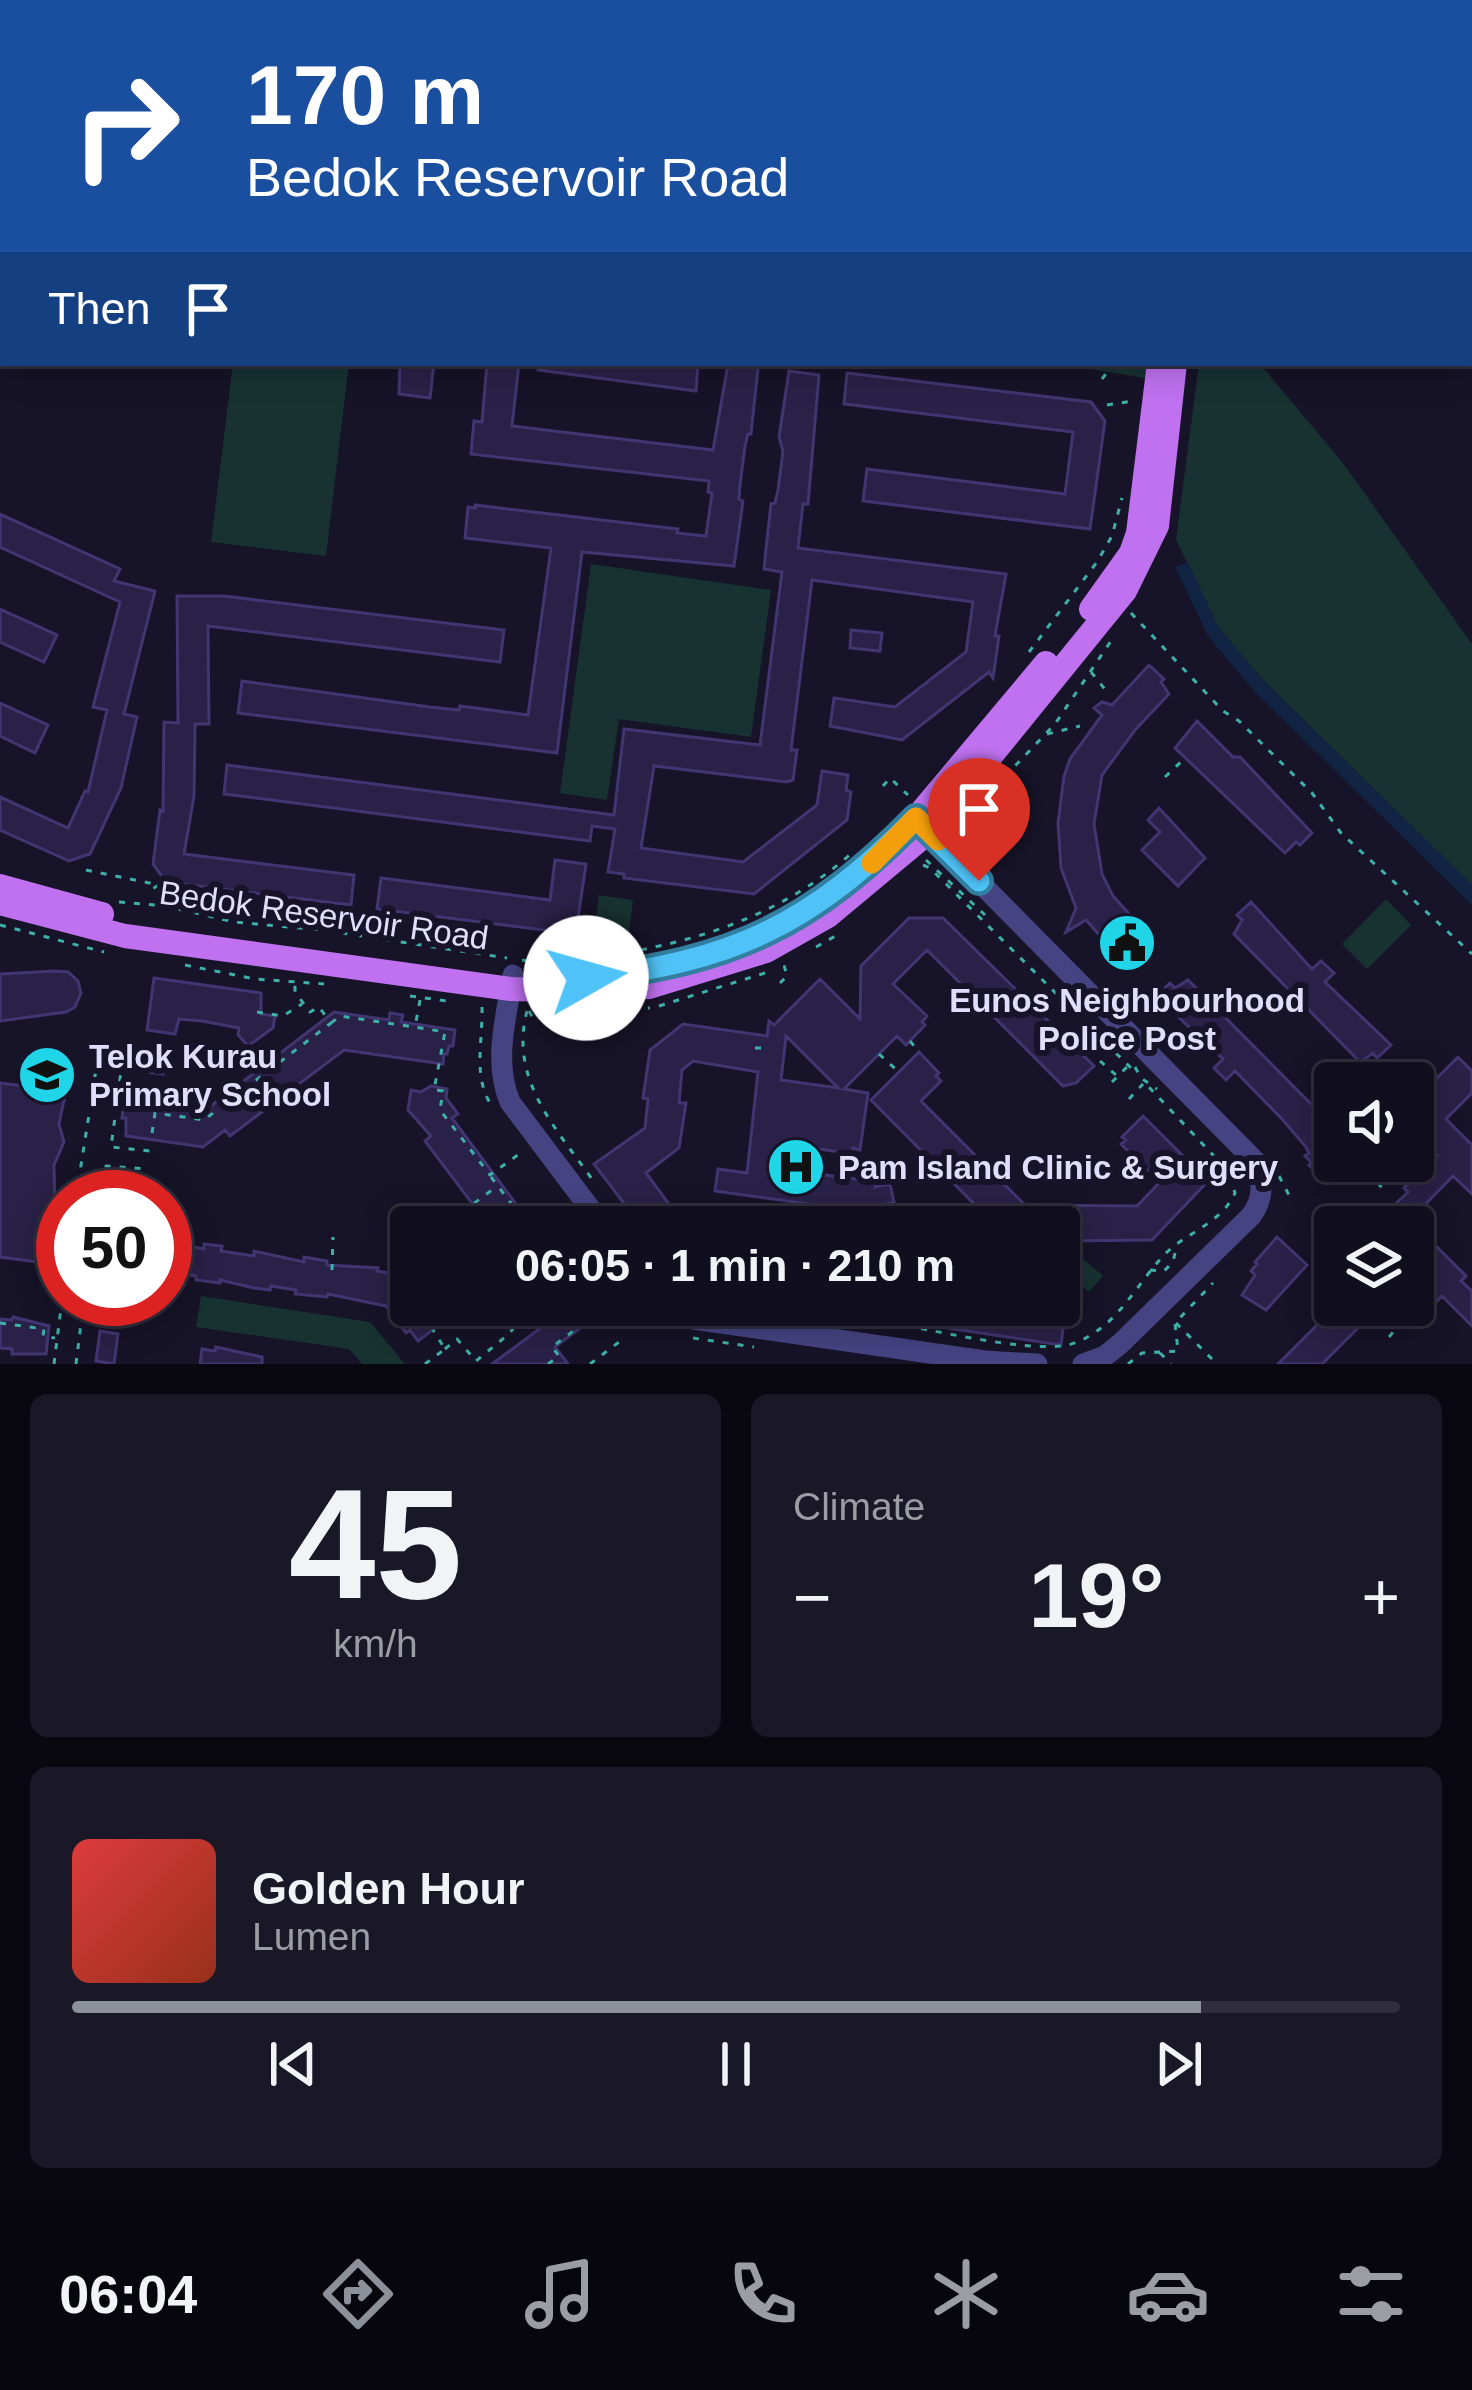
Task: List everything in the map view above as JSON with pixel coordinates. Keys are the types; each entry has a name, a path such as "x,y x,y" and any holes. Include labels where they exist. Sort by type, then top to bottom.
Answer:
{"main road":[{"name":"Bedok Reservoir Road","path":"920,815 1104,594 1131,553 1138,533 1148,366"},
{"name":"Bedok Reservoir Road","path":"0,903 126,928 586,991 649,987 766,951 828,916 1126,592 1156,526 1175,366"},
{"name":"Bedok Reservoir Road","path":"0,886 126,928"}],"street":[{"path":"920,815 1243,1148 1261,1174 1259,1205 1251,1216 1120,1344 1083,1364"},
{"name":"Bedok Reservoir Road","path":"512,982 501,1053 504,1087 510,1102 588,1206"},
{"path":"742,1326 985,1361 1043,1359"}],"path":[{"path":"1102,379 1112,366 1148,366"},
{"path":"1107,405 1135,401"},
{"path":"1030,651 1104,549 1123,494"},
{"path":"1131,613 1223,711 1312,793 1341,832 1472,954"},
{"path":"963,820 1045,734 1117,632"},
{"path":"1090,671 1108,693"},
{"path":"1045,734 1080,725"},
{"path":"1165,777 1184,759"},
{"path":"883,786 890,778 920,815"},
{"path":"86,870 167,886 166,906 548,964 682,943 736,926 788,900 865,841"},
{"path":"924,862 1132,1061 1143,1080 1167,1096 1238,1172 1244,1187 1239,1202 1210,1232"},
{"path":"152,889 159,885"},
{"path":"952,908 963,898"},
{"path":"0,925 103,952"},
{"path":"493,956 494,948"},
{"path":"1013,967 1023,957"},
{"path":"172,962 255,980 333,985"},
{"path":"780,983 787,976 784,964"},
{"path":"295,981 295,992 310,1012 319,1006 331,1023"},
{"path":"404,995 461,1003"},
{"path":"416,1027 420,998"},
{"path":"1061,1012 1070,1002"},
{"path":"914,1326 987,1339 1069,1345 1111,1320 1149,1270 1231,1202 1236,1187 1208,1148 1070,1002"},
{"path":"257,1012 283,1016 303,1003"},
{"path":"536,1022 528,1010 523,1064 533,1095 597,1186"},
{"path":"152,1133 155,1112 204,1120 340,1016 445,1031 434,1090 443,1091 440,1109 513,1206"},
{"path":"910,1041 919,1052"},
{"path":"755,1048 766,1048"},
{"path":"879,1054 899,1072"},
{"path":"80,1170 98,1057 119,1059 122,1064 105,1170"},
{"path":"1100,1060 1117,1076"},
{"path":"1112,1082 1128,1065"},
{"path":"1129,1099 1143,1080"},
{"path":"490,1175 538,1139"},
{"path":"111,1147 150,1151"},
{"path":"584,1167 595,1164"},
{"path":"109,1165 147,1169"},
{"path":"1377,1182 1385,1191"},
{"path":"471,1206 498,1186"},
{"path":"332,1270 333,1237"},
{"path":"1149,1270 1164,1270 1173,1262 1178,1242"},
{"path":"1160,1281 1187,1255"},
{"path":"1128,1364 1142,1353 1178,1351 1175,1323 1213,1283"},
{"path":"1111,1320 1117,1326"},
{"path":"0,1323 44,1329 43,1336 57,1339"},
{"path":"1175,1323 1217,1364"},
{"path":"54,1364 59,1326"},
{"path":"76,1364 80,1326"},
{"path":"425,1364 457,1339 476,1361 515,1326"},
{"path":"548,1364 559,1356 552,1347 580,1326"},
{"path":"880,1326 885,1334"},
{"path":"1389,1337 1398,1326"},
{"path":"433,1330 445,1349"},
{"path":"590,1364 623,1339"},
{"path":"987,1339 995,1350 1043,1359"},
{"path":"975,1348 987,1339"},
{"path":"1159,1352 1171,1364"}],"green space":[{"path":"233,366 349,366 326,556 211,542"},
{"path":"1073,366 1152,366 1150,379"},
{"path":"1199,366 1262,366 1343,463 1472,644 1472,885 1265,682 1219,629 1176,540"},
{"path":"591,564 771,590 751,737 619,719 607,800 560,793"},
{"path":"599,895 633,900 629,932 595,927"},
{"path":"1386,899 1411,925 1367,969 1342,944"},
{"path":"1080,1258 1103,1276 1089,1292 1080,1284"},
{"path":"201,1296 370,1322 405,1364 362,1364 349,1349 196,1327"}],"water":[{"path":"1188,562 1219,628 1265,682 1472,885 1472,905 1254,691 1208,636 1175,567"}],"building":[{"path":"400,366 434,366 430,398 399,394"},
{"path":"487,366 519,366 512,426 713,450 728,366 758,368 740,485 743,501 734,566 582,552 557,753 238,713 242,681 430,707 528,715 551,548 465,538 468,507 706,536 712,493 708,492 709,481 471,454 474,421 482,422"},
{"path":"539,366 698,366 696,391 538,370"},
{"path":"789,371 819,375 808,504 803,504 798,548 1006,574 993,678 989,672 902,740 830,726 834,698 895,707 966,652 973,602 812,580 791,750 797,750 793,780 654,766 641,848 743,862 817,805 822,771 848,775 847,820 754,894 608,872 615,829 592,826 590,841 224,794 227,765 614,815 624,729 760,745 782,572 764,569 783,451 779,437"},
{"path":"847,373 1091,402 1105,421 1090,529 863,501 867,469 1065,494 1073,432 844,404"},
{"path":"0,514 120,569 114,581 155,591 124,714 137,717 121,788 90,854 69,861 0,830 0,797 68,828 88,792 107,710 93,707 120,602 0,547"},
{"path":"177,596 224,596 504,630 500,662 208,626 209,724 195,724 194,796 184,854 354,875 351,905 166,882 153,864 163,811 164,722 178,723"},
{"path":"0,609 57,635 44,662 0,642"},
{"path":"851,630 882,633 880,651 850,648"},
{"path":"1149,665 1164,679 1161,682 1169,694 1102,775 1094,824 1102,874 1113,896 1146,933 1137,947 1140,950 1126,965 1086,920 1066,932 1076,908 1061,868 1058,823 1070,759 1102,715 1094,708 1102,702 1112,705"},
{"path":"0,703 48,725 35,753 0,736"},
{"path":"1197,721 1233,757 1240,757 1312,833 1300,845 1296,842 1285,853 1175,748"},
{"path":"1159,808 1205,858 1178,886 1142,850 1160,832 1148,820"},
{"path":"555,860 586,864 578,918 560,932 377,909 381,878 550,900"},
{"path":"1251,902 1312,969 1321,961 1334,973 1325,982 1391,1045 1377,1058 1373,1053 1360,1062 1234,934 1242,920 1237,915"},
{"path":"909,918 943,918 1094,1066 1076,1083 1063,1086 927,950 893,984 927,1016 925,1025 906,1045 897,1036 844,1089 868,1093 860,1150 853,1148 852,1154 813,1148 810,1173 877,1178 875,1187 890,1184 894,1202 817,1206 715,1191 718,1169 747,1173 758,1072 693,1061 682,1070 679,1103 686,1103 679,1148 646,1173 670,1206 626,1206 594,1164 645,1128 648,1099 643,1098 650,1050 683,1024 767,1036 769,1021 774,1025 820,979 860,1019 861,966","holes":["786,1036 838,1088 781,1080"]},
{"name":"Telok Kurau Primary School","path":"68,972 78,981 81,993 75,1007 0,1021 0,974"},
{"path":"154,978 261,993 261,1014 275,1016 273,1028 248,1046 238,1035 239,1028 202,1021 179,1019 175,1034 147,1030"},
{"path":"1188,980 1314,1107 1314,1170 1305,1156 1309,1153 1306,1147 1282,1119 1235,1071 1226,1080 1214,1068 1223,1059 1156,996 1170,983 1175,988"},
{"path":"334,1012 389,1020 390,1013 403,1015 401,1022 455,1030 453,1046 444,1054 443,1064 344,1050 230,1136 225,1130 203,1147 126,1136 124,1101 203,1112"},
{"path":"132,1052 165,1057 163,1074 130,1070"},
{"path":"919,1052 941,1081 921,1101 1025,1205 1137,1206 1160,1182 1121,1144 1143,1116 1208,1181 1152,1240 1080,1241 1080,1206 976,1206 871,1100"},
{"path":"1458,1057 1472,1071 1472,1093 1446,1119 1472,1145 1472,1194 1453,1176 1424,1206 1393,1206 1408,1192 1404,1188 1410,1182 1434,1182 1434,1081"},
{"name":"Telok Kurau Primary School","path":"0,1083 66,1091 59,1124 64,1142 54,1170 36,1170 36,1262 0,1257"},
{"path":"431,1086 447,1089 446,1098 458,1114 452,1118 517,1206 474,1206 425,1141 431,1136 408,1110 411,1090 421,1092"},
{"path":"1277,1237 1307,1265 1266,1310 1242,1295 1255,1275 1251,1271 1255,1262"},
{"path":"204,1244 254,1256 254,1251 304,1262 304,1257 327,1261 327,1265 378,1268 390,1273 390,1311 386,1306 328,1294 196,1280 192,1247 204,1249"},
{"path":"1434,1244 1466,1276 1461,1281 1472,1291 1472,1326 1442,1296 1434,1304"},
{"path":"0,1319 49,1326 46,1354 12,1354 12,1349 0,1348"},
{"path":"401,1326 437,1326 418,1341 410,1330 406,1333"},
{"path":"583,1326 555,1347 568,1364 492,1364 542,1327"},
{"path":"933,1326 1063,1326 1061,1345"},
{"path":"1316,1326 1360,1326 1322,1364 1278,1364"},
{"path":"100,1331 118,1334 114,1364 96,1361"},
{"path":"216,1347 262,1357 262,1364 200,1364 202,1349 215,1351"}],"slow traffic":[{"path":"872,863 916,818 938,840"}],"place":[{"name":"Eunos Neighbourhood Police Post","path":"1127,943"},
{"name":"Telok Kurau Primary School","path":"47,1075"},
{"name":"Pam Island Clinic & Surgery","path":"796,1167"}],"route":[{"path":"586,978 644,971 759,938 872,863 916,818 979,881"}]}
